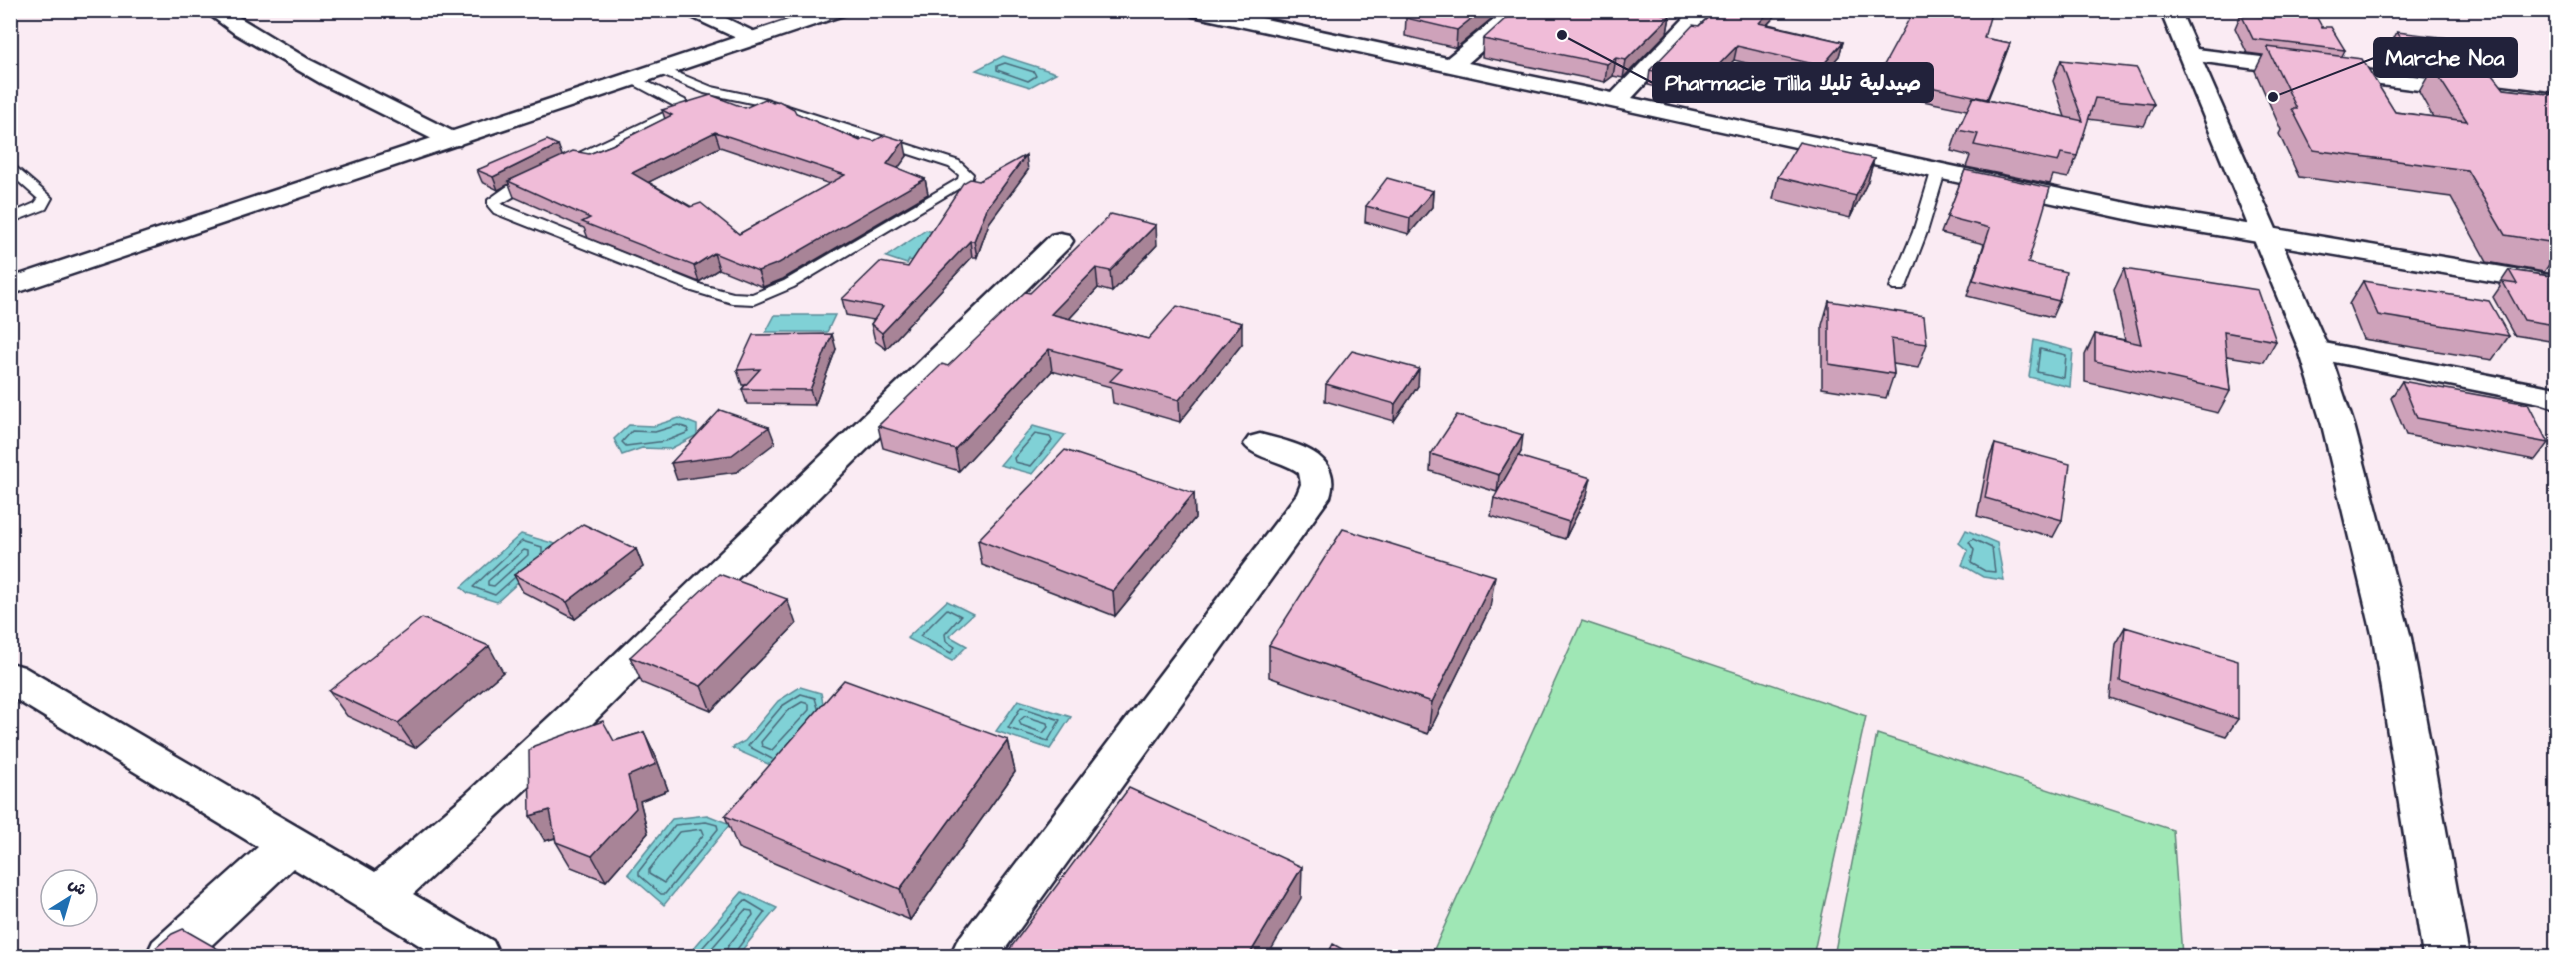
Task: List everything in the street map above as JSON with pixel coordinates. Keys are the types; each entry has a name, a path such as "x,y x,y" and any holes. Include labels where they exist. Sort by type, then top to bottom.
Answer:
{"street":[{"path":"213,10 252,37 334,83 452,140"},
{"path":"692,10 754,39"},
{"path":"10,287 840,10"},
{"path":"1193,10 1615,103 2145,215 2556,284"},
{"path":"1450,67 1519,10"},
{"path":"2170,10 2314,350 2338,425 2392,638 2446,957"},
{"path":"1615,103 1690,17"},
{"path":"2189,54 2556,101"},
{"path":"378,897 436,848 654,640 1060,241"},
{"path":"2314,350 2554,392"},
{"path":"973,957 1313,497 1318,486 1317,475 1311,465 1299,457 1260,444"},
{"path":"10,677 477,957"},
{"path":"169,957 290,844"}],"lane":[{"path":"633,79 681,103 683,108 677,113 509,191 493,203 499,210 697,288 745,300 789,284 964,181 966,174 954,164 759,100 708,90 661,70"},
{"path":"10,166 45,198 41,206 10,219"},
{"path":"1898,287 1920,232 1938,172"}],"green space":[{"path":"1582,621 1866,716 1813,956 1431,956"},
{"path":"1877,734 2173,830 2182,956 1834,956"}],"water":[{"path":"1003,56 1056,73 1030,87 976,70"},
{"path":"926,230 938,234 921,262 909,260 907,264 886,257"},
{"path":"775,315 835,315 827,332 766,332"},
{"path":"2034,340 2073,350 2070,387 2029,377"},
{"path":"679,418 697,425 697,435 670,449 642,448 622,455 614,439 629,425 654,426"},
{"path":"1033,426 1065,435 1033,474 1000,465"},
{"path":"1966,530 1997,543 2004,580 1983,577 1962,565 1968,551 1959,543"},
{"path":"521,534 559,545 497,602 468,593 461,587"},
{"path":"947,601 973,614 949,636 967,646 952,661 907,638"},
{"path":"800,687 821,693 825,713 775,767 732,748 745,741 778,701"},
{"path":"1018,700 1071,717 1050,749 996,731"},
{"path":"707,815 730,824 664,905 628,874 672,819"},
{"path":"742,892 777,908 737,956 687,956"}],"building":[{"path":"1417,10 1482,10 1457,30 1406,18"},
{"path":"1515,10 1649,10 1670,16 1626,60 1616,58 1607,64 1483,39"},
{"path":"1716,10 1771,10 1759,23 1843,42 1822,66 1737,46 1701,83 1650,70 1693,25 1699,26"},
{"path":"1914,10 1992,10 1984,38 2010,43 1987,99 1878,76"},
{"path":"2272,13 2317,18 2322,27 2331,27 2345,50 2253,39 2241,14 2275,18"},
{"path":"2397,32 2449,38 2471,66 2415,59"},
{"path":"2267,47 2362,59 2395,112 2467,121 2433,68 2493,75 2504,89 2556,95 2556,226 2550,225 2556,234 2556,243 2505,235 2467,170 2313,150 2292,109 2297,109"},
{"path":"2061,60 2137,68 2154,104 2095,98 2077,156 2061,153 2058,162 1974,145 1978,134 1958,130 1973,97 2083,121"},
{"path":"711,95 745,108 765,99 773,103 779,101 794,109 796,113 860,141 864,138 874,141 885,135 904,141 887,164 925,179 779,263 758,271 714,253 694,266 582,222 590,218 508,181 573,151 589,154 612,145 672,115 662,110","holes":["715,132 845,175 739,234 701,203 690,207 632,173"]},
{"path":"547,140 558,145 493,177 477,170"},
{"path":"1799,142 1874,159 1856,196 1778,177"},
{"path":"1026,155 987,208 974,241 970,241 882,333 871,324 883,307 842,299 880,262 908,267 963,183 970,179 979,181"},
{"path":"1965,170 2050,188 2028,263 2066,272 2059,301 1973,280 1990,228 1947,217"},
{"path":"1387,178 1433,191 1410,218 1366,206"},
{"path":"1111,214 1156,225 1110,271 1096,268 1051,314 1148,339 1177,306 1242,323 1179,400 1110,381 1122,369 1049,349 955,449 878,426 942,364 948,366 1025,292 1030,293"},
{"path":"2124,269 2258,290 2276,341 2224,332 2230,391 2095,361 2095,334 2141,344"},
{"path":"2509,270 2556,277 2556,325 2524,320 2503,282 2517,284"},
{"path":"2363,281 2489,301 2509,336 2378,315"},
{"path":"1829,301 1924,316 1927,344 1891,339 1894,374 1829,364"},
{"path":"832,334 810,390 742,389 760,369 737,370 753,335"},
{"path":"1352,351 1419,369 1395,404 1326,384"},
{"path":"2402,381 2528,404 2548,443 2417,418"},
{"path":"720,410 769,427 732,455 671,463"},
{"path":"1457,415 1523,435 1499,475 1431,454"},
{"path":"1995,444 2070,464 2062,520 1985,498"},
{"path":"1065,450 1194,493 1113,591 978,540"},
{"path":"1518,456 1591,478 1569,522 1494,498"},
{"path":"583,524 636,549 567,602 514,575"},
{"path":"1343,529 1495,576 1432,702 1269,645"},
{"path":"719,574 787,599 701,686 630,657"},
{"path":"422,618 489,646 398,723 329,691"},
{"path":"2125,627 2238,661 2238,719 2120,681"},
{"path":"844,680 1008,740 900,889 725,816"},
{"path":"603,721 614,741 644,732 656,764 628,776 636,808 592,856 556,842 550,810 530,816 529,751 534,746"},
{"path":"1129,788 1302,867 1248,957 1011,957 1006,954"},
{"path":"183,929 232,957 145,957 172,934"},
{"path":"1333,944 1356,957 1326,957"}],"place":[{"name":"Pharmacie Tilila صيدلية تليلا","path":"1562,35"},
{"name":"Marche Noa","path":"2273,97"}]}
